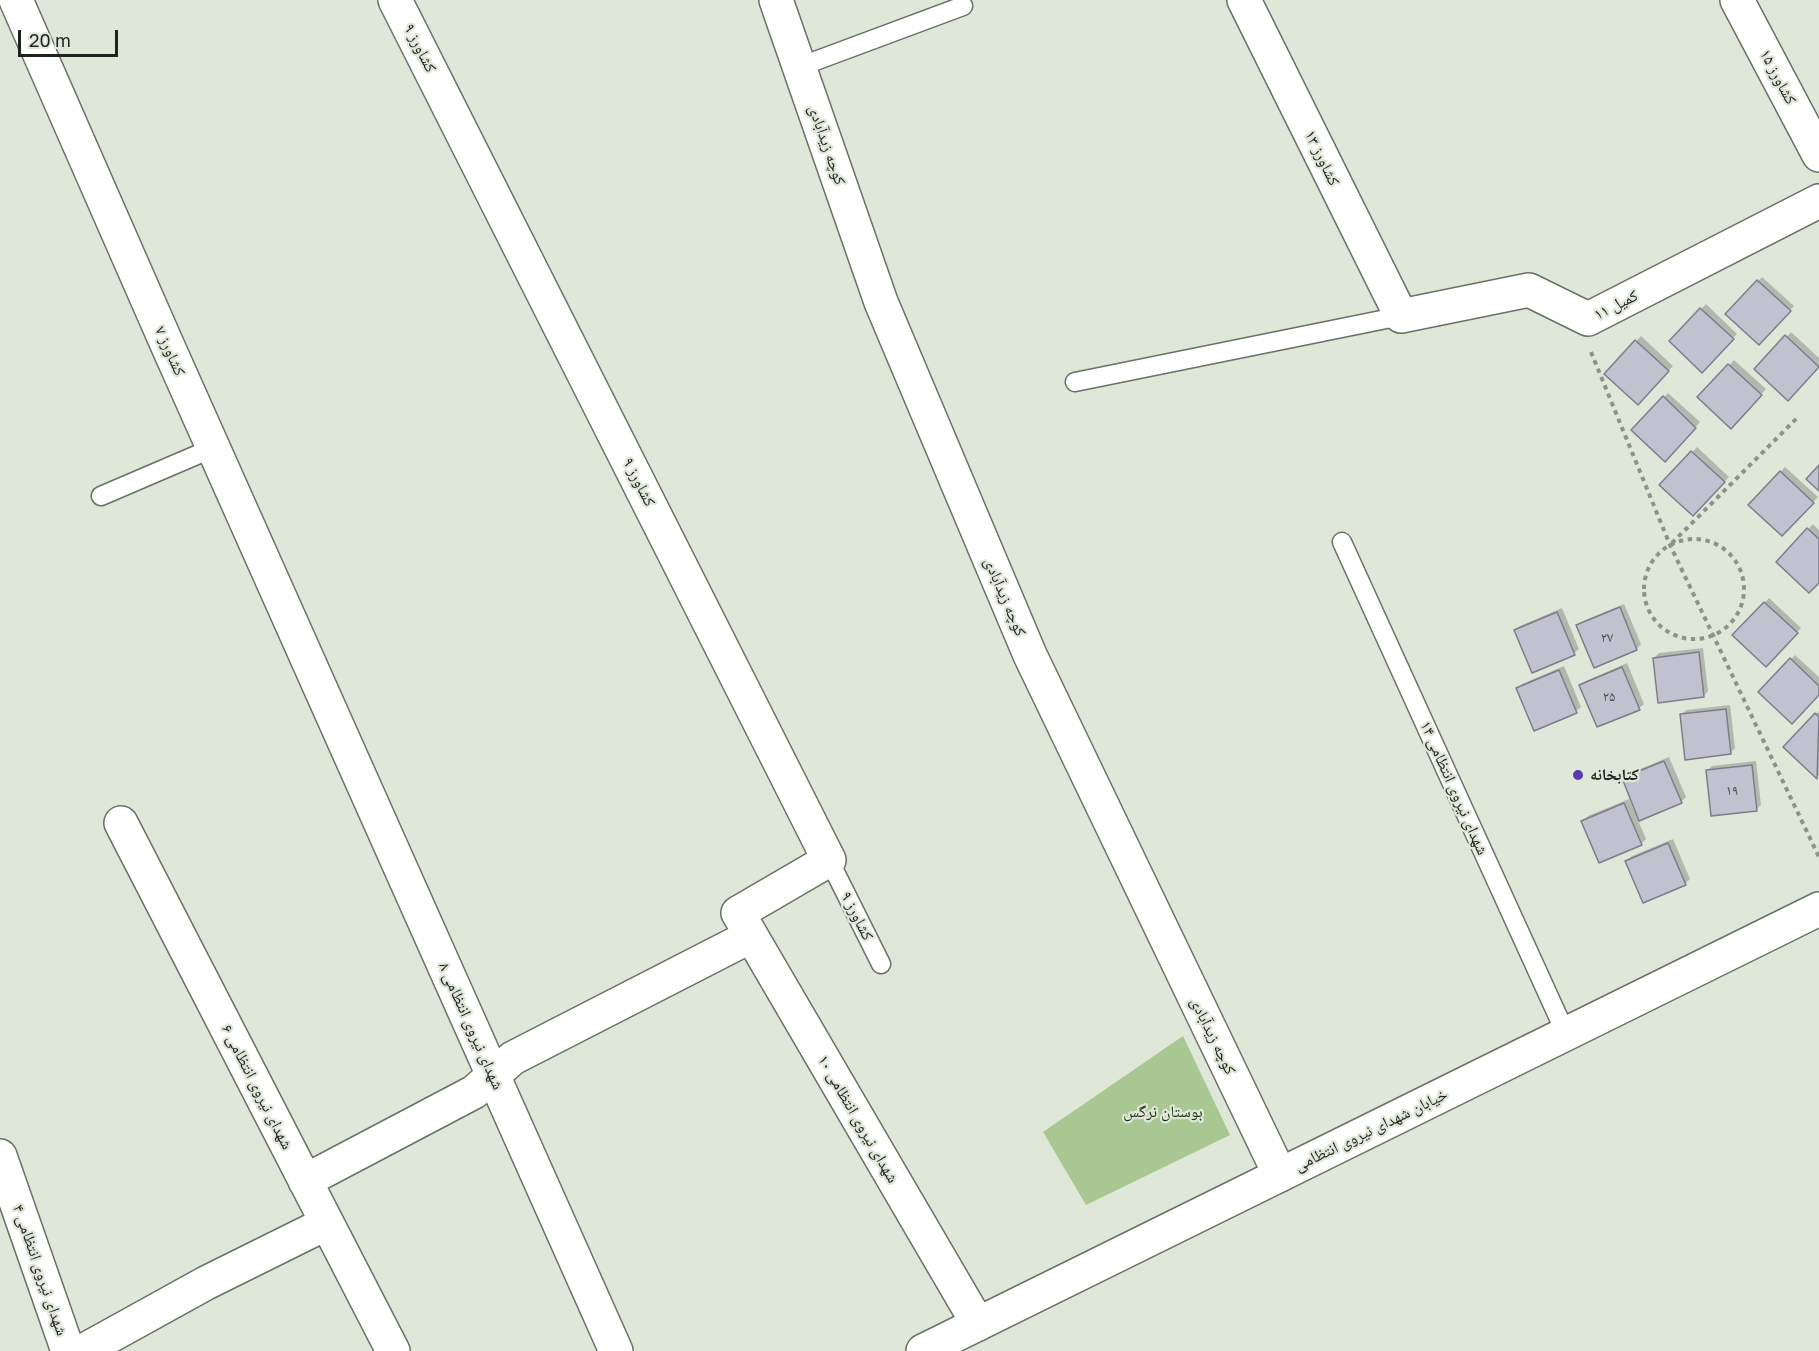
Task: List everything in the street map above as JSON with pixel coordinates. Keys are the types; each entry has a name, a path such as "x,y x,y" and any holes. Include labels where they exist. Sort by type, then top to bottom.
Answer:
{"street":[{"name":"کشاورز ۷","path":"16,0 326,701"},
{"name":"کشاورز ۹","path":"395,0 829,860"},
{"name":"کوچه زیدآبادی","path":"776,0 881,302 1030,655 1280,1175"},
{"name":"کشاورز ۱۳","path":"1244,0 1401,316"},
{"name":"کشاورز ۱۵","path":"1737,0 1819,155"},
{"name":"کمیل ۱۱","path":"1401,316 1529,290 1588,319 1819,201"},
{"name":"شهدای نیروی انتظامی ۸","path":"326,701 616,1351"},
{"name":"شهدای نیروی انتظامی ۶","path":"121,823 393,1351"},
{"path":"305,1181 474,1092 513,1058 744,924 829,860"},
{"name":"خیابان شهدای نیروی انتظامی","path":"923,1351 1819,909"},
{"name":"شهدای نیروی انتظامی ۱۰","path":"744,924 978,1324"},
{"name":"شهدای نیروی انتظامی ۴","path":"0,1156 68,1351"},
{"path":"83,1351 206,1283 327,1223"}],"lane":[{"path":"800,67 963,6"},
{"path":"1075,382 1401,316"},
{"path":"101,496 213,448"},
{"name":"شهدای نیروی انتظامی ۱۴","path":"1342,542 1566,1034"},
{"name":"کشاورز ۹","path":"829,860 881,964"}],"path":[{"path":"1588,319 1587,340 1670,545 1819,857"},
{"path":"1670,545 1681,540 1706,540 1728,552 1742,573 1744,598 1740,610 1724,629 1702,638 1679,636 1659,624 1652,615 1644,594 1647,571 1653,561 1799,416"}],"green space":[{"name":"بوستان نرگس","path":"1183,1036 1230,1135 1086,1205 1043,1132"}],"building":[{"path":"1757,280 1791,311 1759,345 1725,314"},
{"path":"1700,308 1734,339 1702,373 1669,341"},
{"path":"1785,335 1819,367 1788,401 1754,369"},
{"path":"1635,340 1669,371 1638,405 1604,374"},
{"path":"1728,364 1762,395 1731,429 1697,397"},
{"path":"1663,396 1696,428 1665,462 1631,430"},
{"path":"1691,451 1725,482 1693,516 1659,485"},
{"path":"1819,465 1819,491 1806,479"},
{"path":"1780,471 1814,503 1782,536 1748,505"},
{"path":"1807,528 1819,539 1819,583 1809,593 1776,562"},
{"path":"1764,602 1798,633 1766,667 1732,635"},
{"path":"1620,607 1637,650 1594,668 1576,625"},
{"path":"1557,612 1575,655 1532,673 1514,630"},
{"path":"1699,652 1704,697 1658,703 1653,658"},
{"path":"1790,658 1819,686 1819,695 1792,724 1758,692"},
{"path":"1622,667 1640,710 1597,727 1579,685"},
{"path":"1559,670 1577,713 1534,731 1516,688"},
{"path":"1726,709 1731,754 1685,760 1680,714"},
{"path":"1815,713 1819,717 1817,779 1783,747"},
{"path":"1664,761 1682,803 1639,821 1622,778"},
{"path":"1752,765 1757,811 1711,816 1706,770"},
{"path":"1624,803 1642,845 1599,863 1581,821"},
{"path":"1668,843 1686,885 1643,903 1625,861"}],"place":[{"name":"کتابخانه","path":"1578,775"}]}
